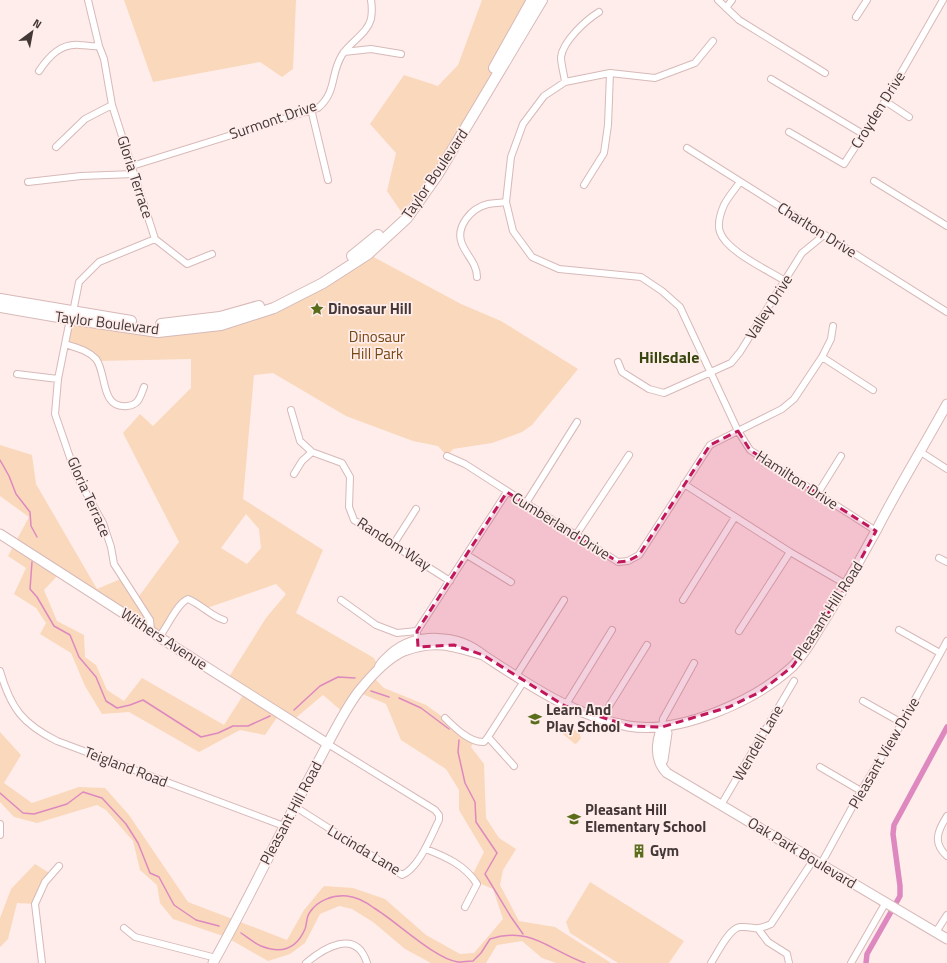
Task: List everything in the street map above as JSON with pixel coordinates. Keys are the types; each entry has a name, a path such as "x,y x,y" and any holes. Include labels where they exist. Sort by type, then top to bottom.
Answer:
{"main road":[{"name":"Taylor Boulevard","path":"0,307 157,325 220,317 271,302 316,280 364,248 402,213 435,169 490,76 532,0"},
{"name":"Taylor Boulevard","path":"0,299 72,316 158,332 221,325 274,308 323,283 368,254 407,218 438,174 542,0"}],"street":[{"name":"Gloria Terrace","path":"88,0 99,46 104,59 112,105 155,239 99,262 79,282 58,379 55,414 76,475 102,523 111,547 114,564 150,620 151,631"},
{"name":"Surmont Drive","path":"132,166 318,108 326,100 330,93 341,56 351,42 366,30 371,19 371,0"},
{"path":"718,0 738,20 825,73"},
{"path":"726,8 732,0"},
{"path":"856,18 867,0"},
{"name":"Croyden Drive","path":"789,132 844,164 885,101 944,0"},
{"path":"565,82 561,56 570,39 590,18 599,12"},
{"name":"Hamilton Drive","path":"712,41 695,63 655,78 610,73 565,82 544,96 523,124 511,157 506,202 513,231 532,257 558,269 641,277 662,291 680,307 710,373 738,430 750,450 876,531"},
{"path":"39,71 48,58 61,48 75,44 99,46"},
{"path":"344,52 371,49 401,54"},
{"path":"584,185 604,153 608,125 610,73"},
{"path":"771,79 863,134"},
{"path":"885,101 909,117"},
{"path":"56,147 85,119 112,105"},
{"path":"311,109 328,180"},
{"name":"Charlton Drive","path":"687,148 947,312"},
{"path":"28,182 81,176 134,174"},
{"path":"874,181 947,226"},
{"path":"740,182 725,204 719,221 719,231 724,241 735,250 785,281"},
{"path":"477,277 477,269 462,244 460,232 465,219 486,204 506,202"},
{"name":"Valley Drive","path":"618,362 622,372 649,389 664,393 732,363 802,253 824,235"},
{"path":"155,239 187,264 212,254"},
{"name":"Cumberland Drive","path":"417,639 450,581 507,492 618,562 628,562 639,555 710,444 782,409 794,399 822,357 831,338 833,326"},
{"path":"65,344 82,350 97,361 107,393 115,404 122,407 133,405 138,401 144,387"},
{"path":"822,357 873,390"},
{"path":"16,374 58,379"},
{"name":"Pleasant Hill Road","path":"214,960 328,744 358,692 378,668 399,654 417,639 454,646 483,655 565,706 601,719 630,726 662,727 708,716 729,708 760,692 793,666 810,644 847,585 919,451 947,404"},
{"name":"Random Way","path":"291,410 300,441 312,452 342,463 350,477 349,507 354,520 450,581"},
{"path":"526,503 577,422"},
{"path":"919,451 947,469"},
{"path":"294,474 302,461 312,452"},
{"path":"576,535 629,455"},
{"path":"447,456 464,464 507,492"},
{"path":"818,493 841,456"},
{"path":"684,484 790,552 847,585"},
{"path":"393,545 416,509"},
{"path":"683,600 736,517"},
{"name":"Withers Avenue","path":"0,534 328,744"},
{"path":"740,631 790,552"},
{"path":"467,555 511,582"},
{"path":"939,558 947,562"},
{"path":"159,637 184,601 188,600 195,602 215,617 224,620"},
{"path":"341,600 376,625 417,639"},
{"path":"516,676 564,600"},
{"path":"565,706 612,630"},
{"path":"898,630 940,653"},
{"name":"Pleasant View Drive","path":"759,930 771,924 818,862 902,723 947,641"},
{"path":"601,719 647,645"},
{"path":"662,727 663,719 694,663"},
{"name":"Teigland Road","path":"0,671 3,683 20,716 36,730 57,741 284,826"},
{"path":"445,718 459,732 480,742 484,742 524,681"},
{"name":"Wendell Lane","path":"721,805 794,681"},
{"path":"863,701 902,723"},
{"name":"Oak Park Boulevard","path":"662,727 667,733 663,760 660,764 667,773 947,939"},
{"path":"488,737 514,766"},
{"name":"Lucinda Lane","path":"294,806 402,875 407,873 426,849 439,820 439,815 435,810 328,744"},
{"path":"820,767 861,791"},
{"path":"947,816 939,828 937,837 938,846 947,856"},
{"path":"0,824 0,835"},
{"path":"426,849 449,859 472,876 477,884 465,907"},
{"path":"42,963 35,904 45,882 59,866"},
{"path":"852,963 891,906"},
{"path":"936,932 947,915"},
{"path":"711,963 732,930 740,927 759,930 768,942 787,954 789,963"},
{"path":"124,928 135,937 214,960"},
{"path":"306,963 321,951 341,943 358,948 363,952 367,963"}],"highlighted area":[{"path":"738,431 750,450 876,531 847,585 793,666 760,692 729,707 662,727 630,726 565,706 483,655 454,645 418,647 417,631 507,492 618,562 628,561 639,555 710,445"}],"green space":[{"path":"124,0 296,0 293,69 282,77 260,62 153,82"},
{"path":"482,0 532,0 490,77 435,169 402,213 387,191 396,153 370,124 404,75 438,86 458,65"},
{"name":"Dinosaur Hill Park","path":"368,254 461,304 501,321 578,369 532,425 522,432 492,443 453,449 447,456 438,446 413,441 346,416 273,373 254,375 243,499 323,550 296,613 374,658 379,668 372,676 384,688 426,705 475,740 471,747 484,764 486,818 499,838 516,849 503,870 500,885 519,921 555,927 611,963 556,963 542,958 522,941 497,945 486,963 431,963 405,949 373,922 352,909 339,906 320,914 305,943 290,954 268,961 226,937 173,919 160,903 157,885 140,870 133,841 106,810 97,805 37,823 14,817 0,802 0,732 21,755 4,783 32,803 79,787 105,788 129,815 188,902 287,940 304,910 324,886 353,888 385,899 426,935 460,954 474,953 503,919 493,889 479,883 472,876 484,852 459,810 459,790 446,769 401,740 386,704 358,692 345,714 323,695 292,721 280,713 265,735 240,730 199,752 129,712 102,714 85,686 71,653 40,634 46,623 36,608 14,594 26,568 8,556 29,517 0,496 0,445 32,455 36,484 97,589 123,578 137,599 179,542 123,433 140,414 153,426 191,388 191,359 97,361 91,354 65,344 70,319 158,332 274,308","holes":["246,514 259,529 261,548 247,564 221,548","60,573 159,637 184,601 195,602 204,609 276,584 286,594 266,618 227,680 245,692 224,725 142,678 124,701 107,690 96,665 85,657 84,635 57,621 44,590"]},
{"path":"567,726 579,733 581,738 577,743 575,744 563,734"},
{"path":"35,864 51,874 35,904 17,903 8,939 0,947 0,918 11,889"},
{"path":"590,882 684,941 669,963 618,963 570,933 566,922"}],"waterway":[{"path":"0,460 9,476 16,494 30,512 31,526 37,537"},
{"path":"32,562 30,589 37,597 54,626 70,635 79,657 96,677 106,701 117,708 143,700 201,737 218,733 233,726 248,726 270,716"},
{"path":"294,710 320,686 338,677 355,678"},
{"path":"371,691 389,697"},
{"path":"399,698 421,708 449,729"},
{"path":"866,963 867,954 900,896 893,834 894,825 947,727"},
{"path":"459,740 458,752 465,783 475,802 476,822 497,853 485,874 523,934"},
{"path":"0,793 23,813 34,814 67,804 83,792 102,798 126,824 138,843 150,873 159,877 174,905 196,920 219,926"},
{"path":"241,933 258,945 275,950 287,948 297,942 305,929 309,914 317,904 331,897 347,896 355,897 365,902 427,947 438,954 458,962 473,961 481,953 490,939 517,935 529,937 539,941 585,963"}],"place":[{"name":"Dinosaur Hill","path":"317,309"},
{"name":"Learn And Play School","path":"535,719"},
{"name":"Pleasant Hill Elementary School","path":"574,819"},
{"name":"Gym","path":"639,851"}],"district":[{"name":"Hillsdale","path":"669,357"}]}
